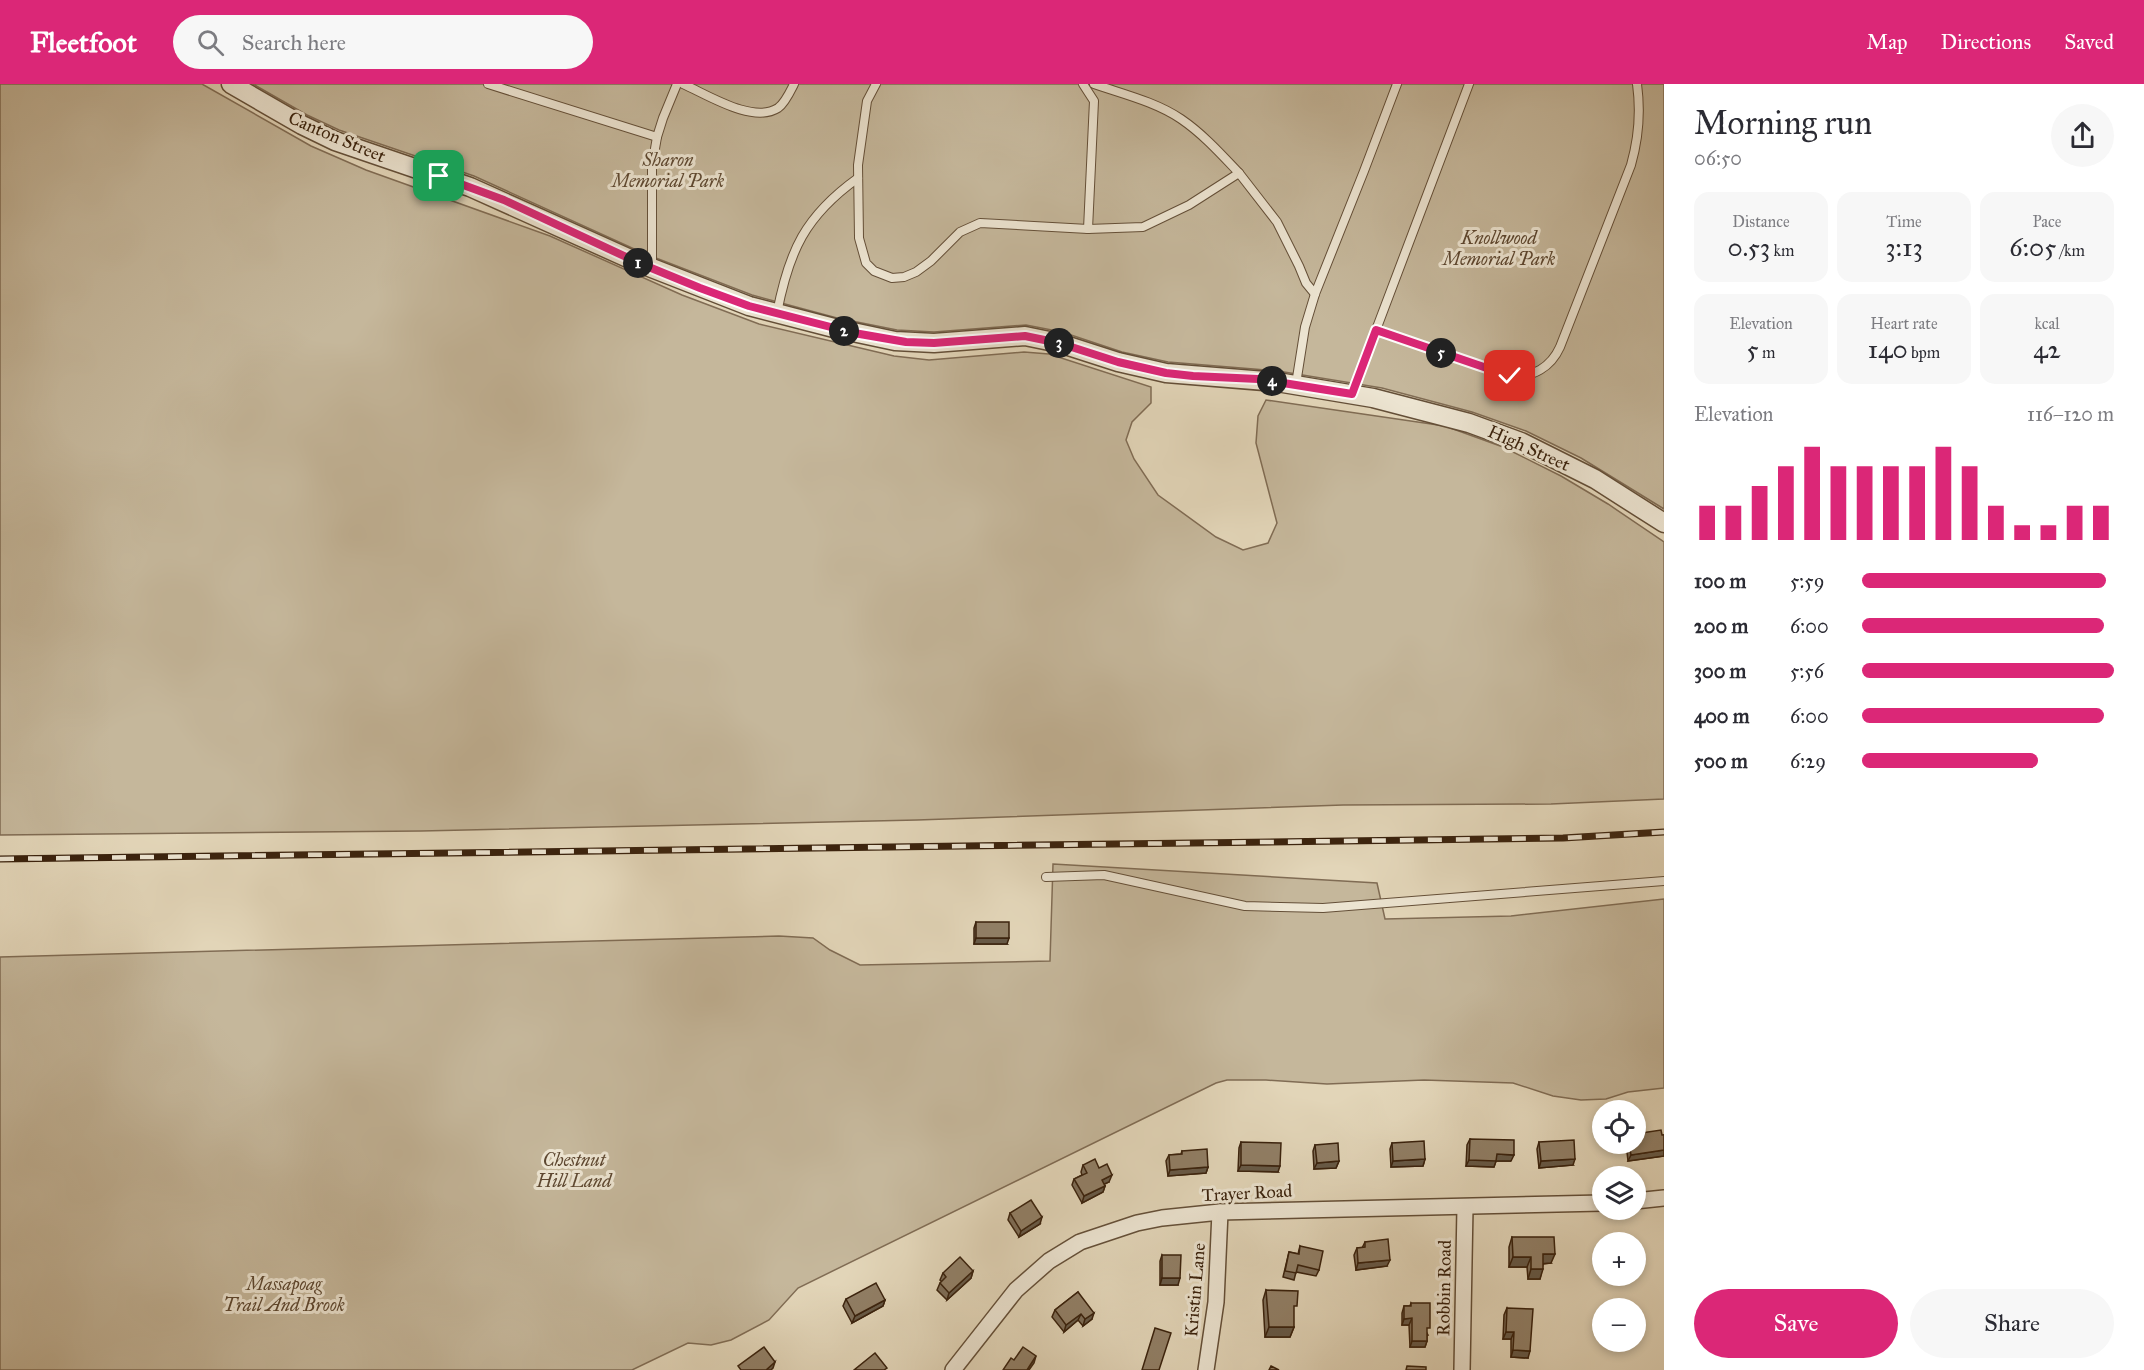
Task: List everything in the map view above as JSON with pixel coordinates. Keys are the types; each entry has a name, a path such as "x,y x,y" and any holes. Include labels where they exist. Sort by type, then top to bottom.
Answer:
{"street":[{"name":"Canton Street","path":"240,87 302,125 335,141 471,187 652,268 777,314 854,333 906,342 943,343 1025,336 1059,343 1118,362 1166,373 1258,379 1382,400"},
{"name":"High Street","path":"1382,400 1469,423 1528,444 1596,479 1664,523"},
{"path":"1646,1200 1664,1198"},
{"name":"Trayer Road","path":"953,1370 1016,1290 1049,1261 1080,1242 1137,1223 1221,1212 1592,1203"},
{"name":"Robbin Road","path":"1462,1370 1465,1207"},
{"name":"Kristin Lane","path":"1206,1370 1216,1302 1221,1212"}],"lane":[{"path":"488,84 657,137"},
{"path":"652,268 652,166 657,137 677,84"},
{"path":"684,84 742,111 762,113 778,107 789,95 794,84"},
{"path":"876,84 867,101 858,165 859,238 866,263 874,271 892,278 904,277 916,272 931,261 960,232 980,223 1088,229 1143,227 1189,205 1239,173"},
{"path":"1083,84 1094,101 1088,229"},
{"path":"1094,84 1143,100 1180,118 1208,141 1239,173 1277,222 1306,283 1315,294"},
{"path":"1296,384 1305,327 1315,294 1396,84"},
{"path":"1352,394 1469,84"},
{"path":"1376,330 1506,375 1530,375 1550,363 1560,347 1630,165 1637,142 1639,124 1640,104 1637,84"},
{"path":"777,314 784,275 803,233 832,198 858,178"},
{"path":"1046,877 1104,875 1245,906 1323,908 1664,881"}],"green space":[{"path":"0,84 202,84 311,146 366,170 550,236 682,295 759,324 894,356 929,360 1024,352 1049,354 1151,387 1151,403 1132,422 1126,440 1134,459 1158,495 1216,537 1243,550 1268,543 1277,523 1256,443 1258,416 1266,400 1445,426 1503,447 1561,476 1664,542 1664,799 1551,804 1343,805 917,820 421,831 0,835"},
{"name":"Knollwood Memorial Park","path":"253,84 1664,84 1664,509 1581,458 1526,431 1472,412 1382,388 1278,371 1168,362 1122,352 1062,332 1026,325 934,332 897,330 837,318 752,295 643,253 474,176 339,130 307,115"},
{"name":"Chestnut Hill Land","path":"1053,864 1377,883 1385,919 1511,916 1664,899 1664,1088 1628,1092 1606,1099 1581,1100 1553,1096 1513,1083 1424,1080 1327,1084 1227,1080 1216,1083 798,1288 769,1320 731,1340 711,1345 688,1343 632,1370 0,1370 0,957 779,936 813,938 830,950 860,965 1050,961"}],"building":[{"path":"976,922 1009,922 1009,938 976,938"},
{"path":"1661,1130 1664,1135 1664,1150 1646,1153 1646,1132"},
{"path":"1470,1139 1514,1140 1514,1155 1497,1154 1496,1161 1469,1160"},
{"path":"1574,1140 1575,1159 1541,1161 1539,1142"},
{"path":"1424,1141 1425,1159 1393,1161 1392,1143"},
{"path":"1241,1142 1281,1143 1280,1166 1241,1165"},
{"path":"1338,1143 1339,1161 1317,1163 1315,1145"},
{"path":"1207,1149 1208,1167 1170,1170 1169,1155 1182,1154 1182,1151"},
{"path":"1095,1159 1099,1168 1107,1164 1112,1175 1102,1180 1105,1186 1084,1196 1074,1179 1087,1173 1083,1165"},
{"path":"1031,1200 1042,1217 1021,1231 1010,1213"},
{"path":"1512,1237 1554,1237 1555,1254 1543,1254 1543,1269 1531,1269 1531,1257 1513,1257"},
{"path":"1388,1239 1390,1260 1358,1263 1357,1248 1365,1247 1365,1242"},
{"path":"1300,1246 1323,1251 1319,1270 1298,1265 1296,1273 1285,1271 1289,1252 1299,1254"},
{"path":"1162,1255 1181,1255 1180,1278 1162,1278"},
{"path":"960,1257 973,1271 949,1293 940,1283 946,1277 943,1273"},
{"path":"876,1283 885,1300 855,1316 846,1299"},
{"path":"1266,1290 1298,1291 1297,1306 1294,1306 1294,1327 1269,1327"},
{"path":"1078,1292 1094,1313 1085,1319 1081,1314 1066,1325 1055,1310"},
{"path":"1411,1303 1430,1303 1430,1328 1427,1328 1427,1341 1412,1341 1412,1318 1404,1319 1404,1306 1411,1306"},
{"path":"1507,1308 1533,1309 1530,1351 1513,1350 1514,1332 1506,1332"},
{"path":"1155,1328 1171,1333 1159,1370 1142,1370"},
{"path":"764,1347 775,1362 766,1370 741,1370 738,1366"},
{"path":"1023,1347 1036,1356 1027,1370 1003,1370 1011,1358 1014,1360"},
{"path":"875,1353 887,1368 884,1370 854,1370"},
{"path":"1407,1366 1426,1367 1426,1370 1406,1370"}],"railway":[{"path":"0,859 1563,838 1664,832"}],"route":[{"path":"439,176 504,200 602,247 700,288 749,306 874,337 934,343 1025,336 1059,343 1139,368 1166,373 1258,379 1352,394 1376,330 1510,376"}],"park label":[{"name":"Sharon Memorial Park","path":"668,170"},
{"name":"Massapoag Trail And Brook","path":"284,1294"}]}
